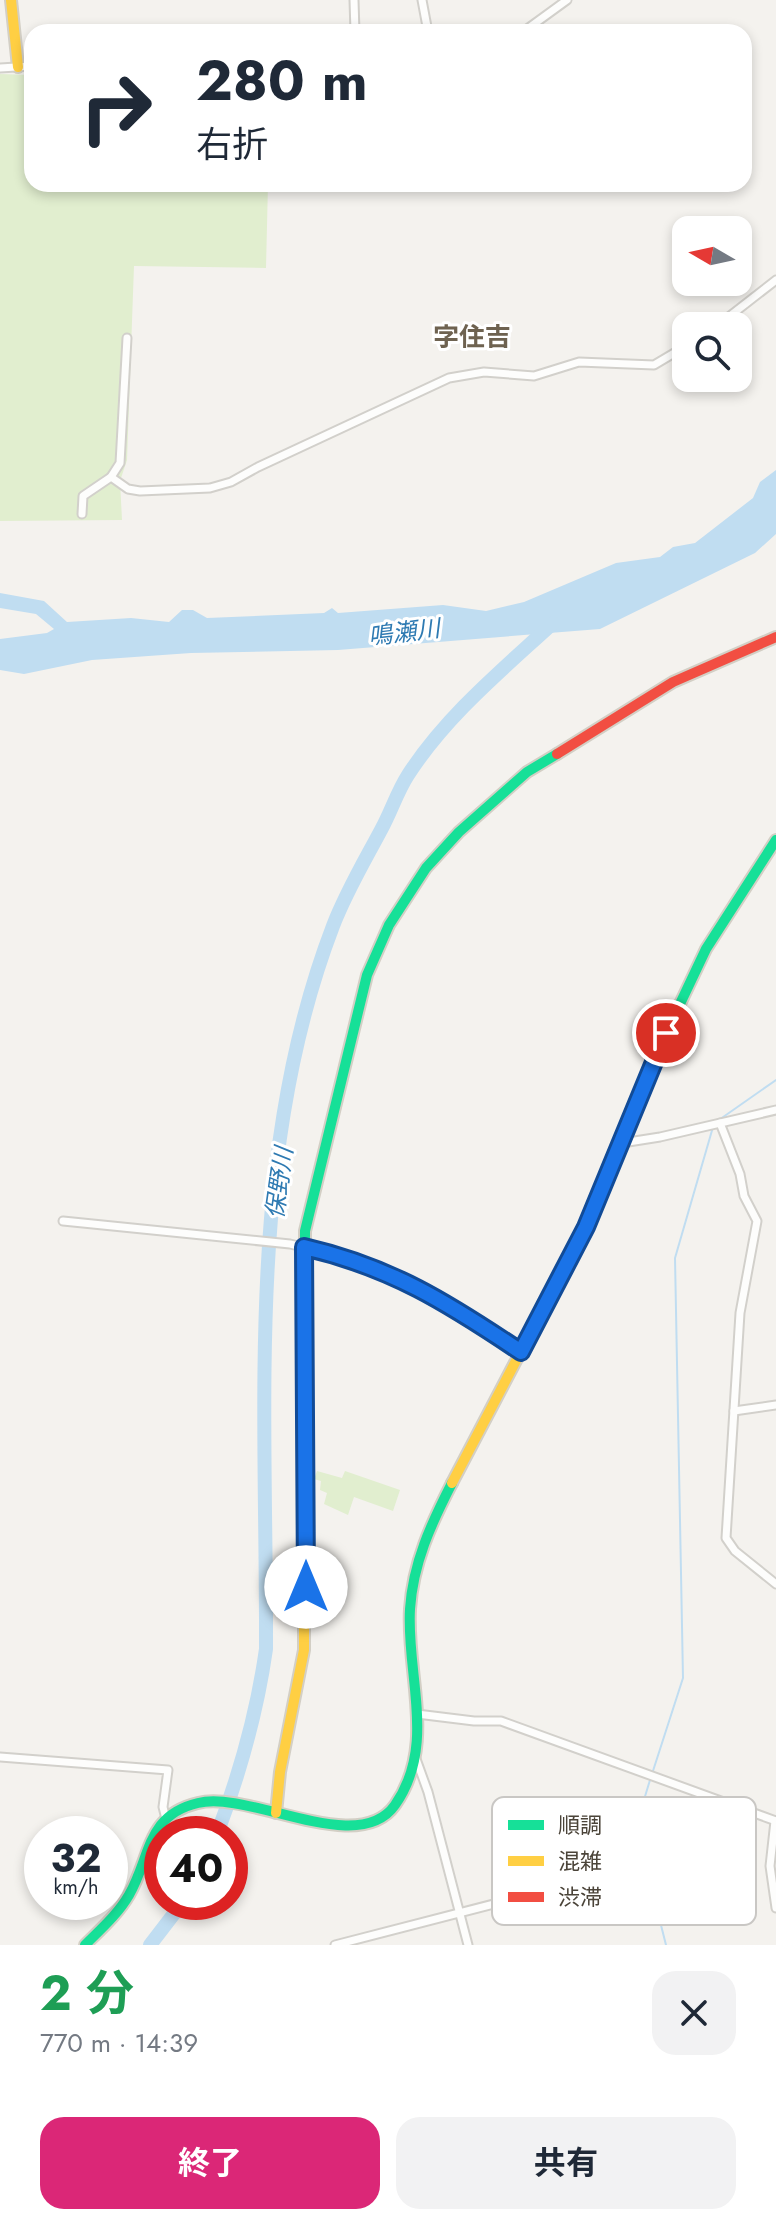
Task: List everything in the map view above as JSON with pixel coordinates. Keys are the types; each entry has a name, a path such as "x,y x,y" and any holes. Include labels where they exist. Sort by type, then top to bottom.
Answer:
{"street":[{"path":"11,0 18,67"},
{"path":"354,0 355,24"},
{"path":"422,0 426,24"},
{"path":"534,24 567,0"},
{"path":"0,68 24,67"},
{"path":"735,312 776,280"},
{"path":"82,514 83,496 118,469 123,445 127,338"},
{"path":"111,477 128,489 140,491 220,486 449,378 484,372 534,376 579,362 654,365 672,354"},
{"path":"276,1813 277,1777 296,1709 304,1650 305,1231 367,975 389,925 426,868 459,832 527,772 673,682 776,637"},
{"path":"171,1816 191,1803 221,1801 337,1827 370,1823 398,1803 412,1774 419,1739 410,1621 414,1574 429,1527 586,1227 661,1044 706,949 776,840"},
{"path":"622,1143 776,1110"},
{"path":"719,1123 740,1174 744,1196 757,1221 740,1313 726,1538 735,1551 776,1584"},
{"path":"63,1221 290,1244 363,1263 441,1299 521,1352"},
{"path":"734,1411 776,1405"},
{"path":"417,1714 501,1721 711,1797"},
{"path":"0,1757 168,1770 163,1807 165,1816"},
{"path":"415,1758 428,1792 468,1945"},
{"path":"756,1814 775,1821 770,1866 776,1908"},
{"path":"85,1945 130,1893 144,1858"},
{"path":"335,1945 492,1904"}],"green space":[{"path":"0,74 24,75 24,192 268,192 266,268 134,266 127,460 120,481 122,520 0,521"},
{"path":"317,1471 342,1478 345,1471 400,1490 393,1511 354,1497 348,1515 324,1504 327,1493 320,1490 321,1481 314,1479"}],"water":[{"name":"鳴瀬川","path":"776,470 776,534 755,553 600,629 338,650 191,653 92,660 24,674 0,670 0,639 47,633 54,629 36,614 0,608 0,593 44,601 67,622 131,618 169,622 182,610 193,610 207,618 324,613 332,608 338,613 443,605 486,611 524,602 616,563 660,557 673,547 695,543 753,498 760,482"}],"waterway":[{"name":"保野川","path":"223,1816 247,1743 266,1649 264,1375 267,1283 273,1192 286,1102 305,1013 338,913 408,775 457,713 553,623"},
{"path":"716,1122 776,1080"},
{"path":"652,1774 683,1678 675,1258 713,1127"},
{"path":"645,1797 650,1780"},
{"name":"保野川","path":"150,1945 169,1920"},
{"path":"661,1925 666,1945"}],"traffic: fast":[{"path":"304,1484 305,1231 367,975 389,925 426,868 459,832 527,772 557,754"},
{"path":"611,1167 661,1044 706,949 776,840"},
{"path":"85,1945 125,1902 159,1827 181,1809 198,1803 220,1802 330,1824 356,1825 378,1820 395,1805 408,1782 417,1734 410,1634 412,1592 424,1544 452,1483"}],"traffic: slow":[{"path":"11,0 18,67"},
{"path":"452,1483 586,1227 611,1167"},
{"path":"276,1813 280,1772 304,1650 304,1484"}],"traffic: jam":[{"path":"557,754 673,682 776,637"}],"district":[{"name":"字住吉","path":"472,337"}],"route":[{"path":"306,1587 304,1247 363,1263 441,1299 521,1352 586,1227 666,1033"}]}
